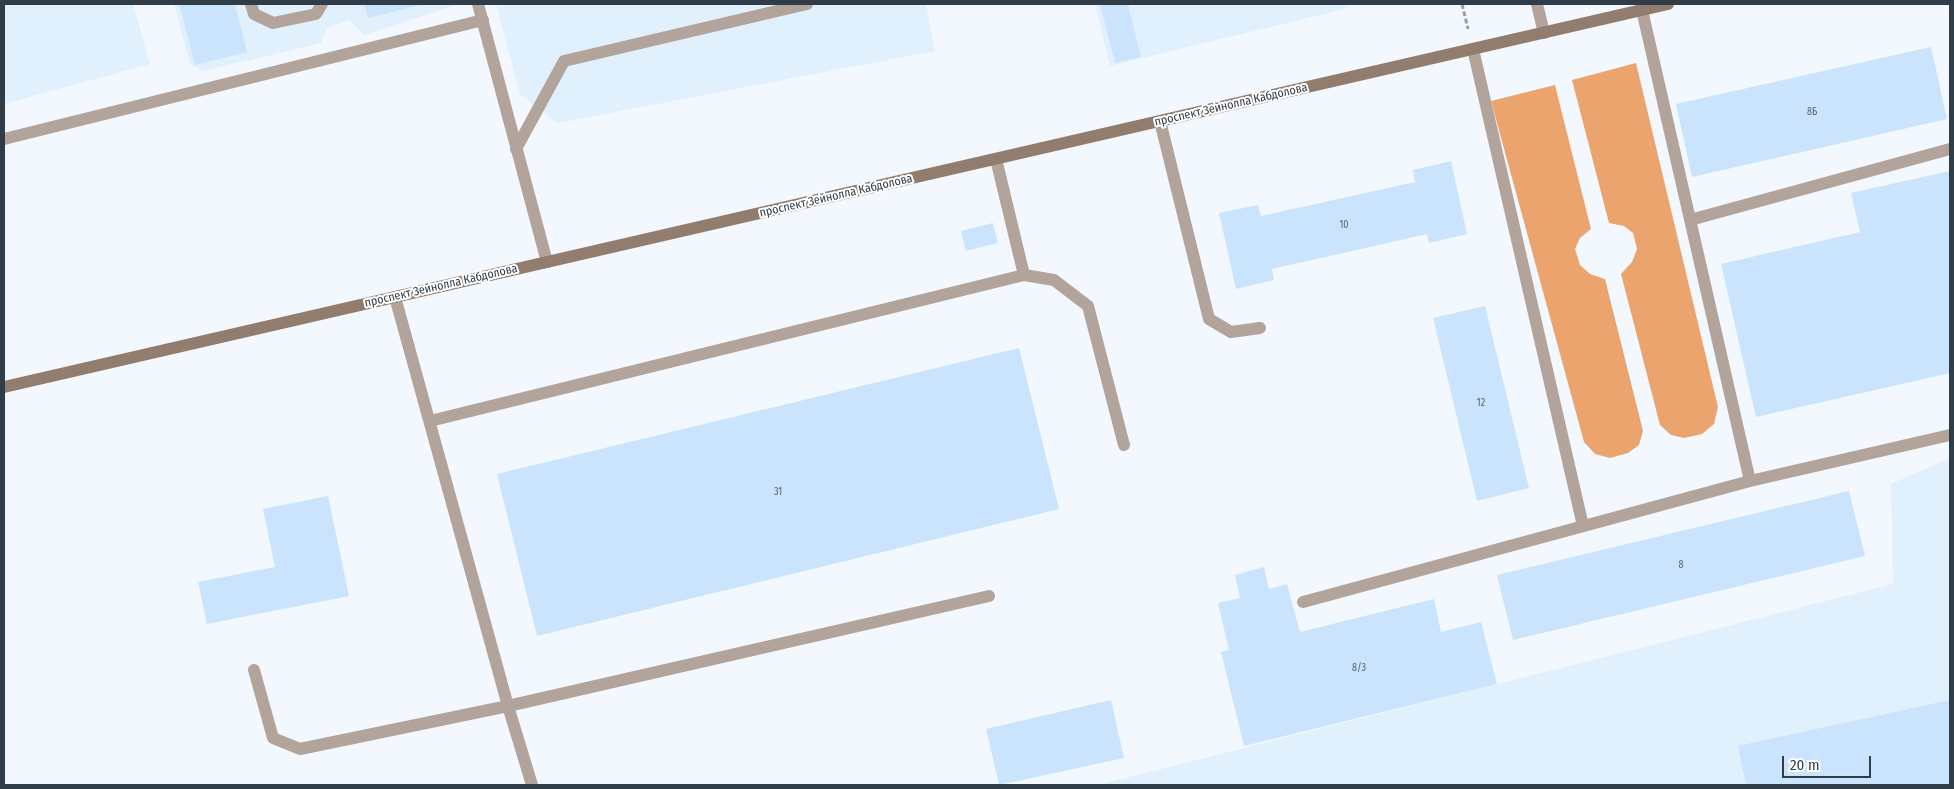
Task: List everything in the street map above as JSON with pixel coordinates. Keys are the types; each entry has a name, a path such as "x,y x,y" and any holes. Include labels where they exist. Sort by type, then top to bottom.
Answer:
{"main road":[{"name":"проспект Зейнолла Кабдолова","path":"4,387 1668,4"}],"street":[{"path":"251,4 254,14 273,23 316,14 322,4"},
{"path":"478,4 547,262"},
{"path":"516,149 564,61 807,4"},
{"path":"1537,4 1544,33"},
{"path":"1642,10 1750,481"},
{"path":"4,139 482,20"},
{"path":"1473,49 1582,526"},
{"path":"1160,121 1209,319 1231,332 1260,328"},
{"path":"1690,220 1950,149"},
{"path":"996,159 1024,275"},
{"path":"430,421 1024,275 1054,280 1088,306 1124,445"},
{"path":"396,297 508,706 532,785"},
{"path":"1303,602 1750,481 1950,435"},
{"path":"254,670 273,738 300,749 508,706 989,596"}],"shaded area":[{"path":"4,4 133,4 150,64 4,104"},
{"path":"174,4 459,4 364,35 349,20 327,28 322,43 203,71 190,64"},
{"path":"496,4 926,4 935,51 558,123 520,94"},
{"path":"1095,4 1348,4 1349,8 1110,66"},
{"path":"1636,63 1718,407 1714,424 1702,434 1684,438 1671,435 1660,425 1621,274 1632,262 1637,249 1633,233 1624,226 1609,223 1572,80"},
{"path":"1555,85 1591,229 1580,238 1575,249 1580,265 1590,274 1605,279 1643,431 1639,445 1628,453 1610,458 1595,454 1584,442 1491,101"},
{"path":"1950,458 1950,785 1098,785 1893,584 1891,484"}],"building":[{"path":"179,4 235,4 247,52 195,65"},
{"path":"364,4 424,4 368,18"},
{"path":"1100,4 1128,4 1141,57 1115,63"},
{"path":"1931,47 1947,119 1692,177 1676,104"},
{"path":"1451,161 1467,234 1429,243 1427,234 1272,269 1274,280 1236,289 1219,213 1258,205 1261,216 1415,182 1413,170"},
{"path":"1950,171 1950,373 1756,417 1721,264 1860,232 1851,193"},
{"path":"993,223 998,243 966,251 961,231"},
{"path":"1485,306 1529,488 1477,501 1433,318"},
{"path":"1019,348 1059,509 537,636 497,474"},
{"path":"1849,491 1865,556 1513,640 1497,575"},
{"path":"328,496 349,596 207,624 198,582 275,567 263,509"},
{"path":"1264,567 1269,589 1287,584 1300,632 1434,599 1441,632 1481,622 1497,684 1244,746 1221,652 1229,650 1218,603 1240,598 1235,575"},
{"path":"1111,700 1124,758 999,785 986,729"},
{"path":"1950,700 1950,784 1746,785 1738,746"}]}
